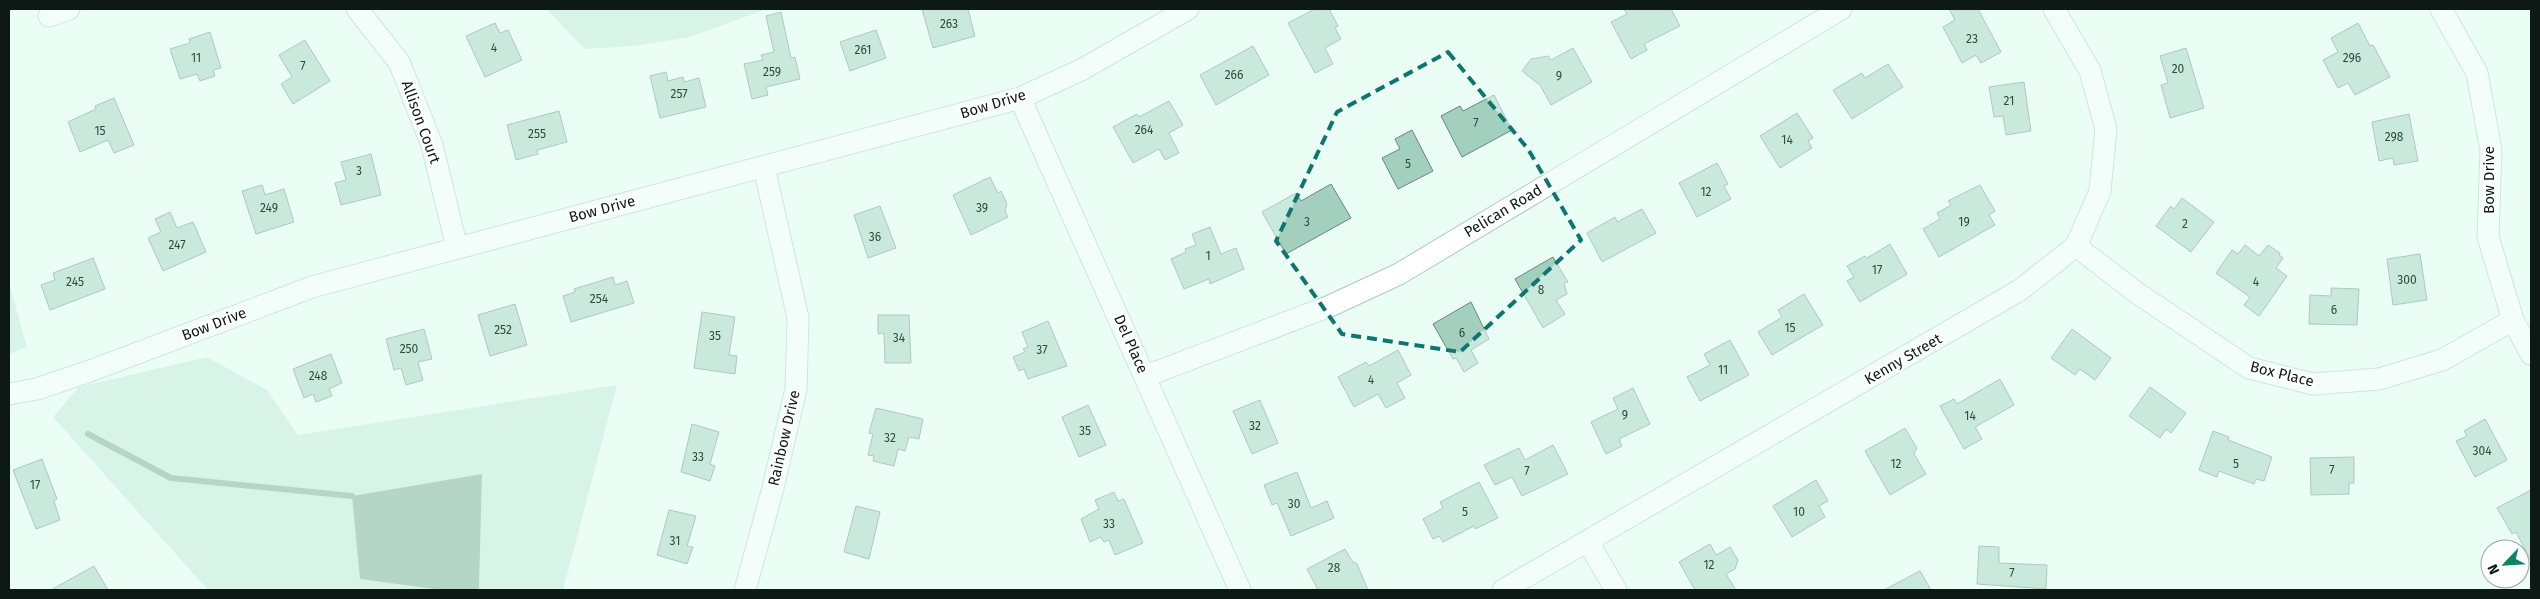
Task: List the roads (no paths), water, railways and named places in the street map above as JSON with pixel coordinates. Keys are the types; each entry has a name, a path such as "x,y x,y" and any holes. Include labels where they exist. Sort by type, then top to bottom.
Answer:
{"street":[{"path":"49,16 69,9"},
{"name":"Allison Court","path":"357,9 399,62 432,146 457,248"},
{"name":"Bow Drive","path":"9,394 37,389 90,371 312,287 1020,98 1081,70 1188,9"},
{"name":"Pelican Road","path":"1146,376 1330,306 1399,274 1841,9"},
{"name":"Kenny Street","path":"1503,590 2020,290 2076,246 2100,191 2106,129 2090,70 2054,9"},
{"name":"Bow Drive","path":"2441,9 2477,73 2491,150 2488,237 2512,320 2531,354"},
{"name":"Del Place","path":"1020,98 1146,376 1240,590"},
{"name":"Rainbow Drive","path":"745,590 796,389 798,318 764,167"},
{"name":"Box Place","path":"2076,246 2137,293 2249,368 2313,384 2379,378 2442,360 2512,320"},
{"path":"1588,542 1616,590"}],"waterway":[{"path":"88,434 171,478 352,496"}]}
